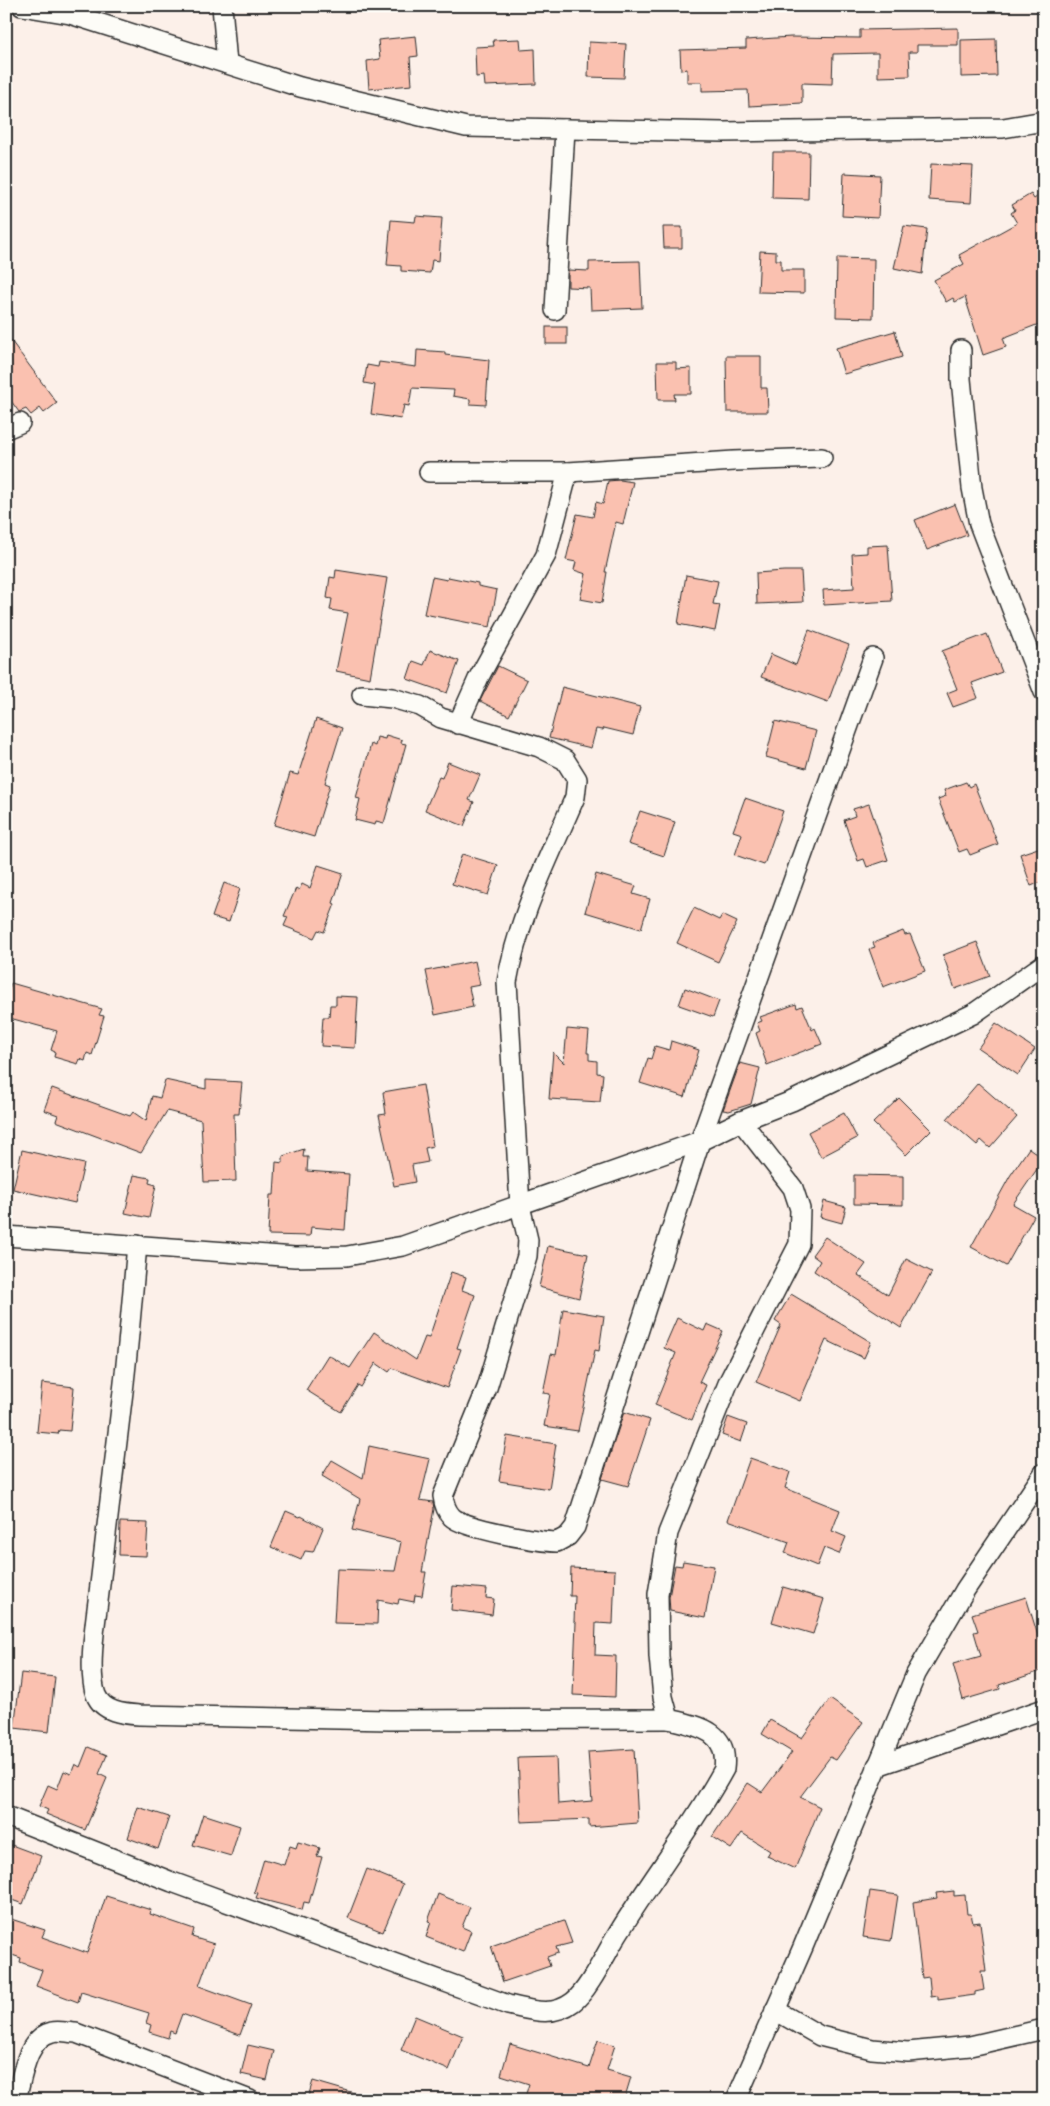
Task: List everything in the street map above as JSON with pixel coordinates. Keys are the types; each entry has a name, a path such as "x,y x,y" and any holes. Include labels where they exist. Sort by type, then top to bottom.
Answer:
{"street":[{"path":"22,6 70,14 300,87 466,127 724,132 1003,128 1044,121"},
{"path":"222,6 227,64"},
{"path":"555,310 564,129"},
{"path":"961,350 961,379 972,488 979,524 1044,692"},
{"path":"429,472 568,472 734,461 822,458"},
{"path":"458,724 479,677 546,554 568,472"},
{"path":"362,694 392,698 420,706 441,718 548,752 565,760 577,779 575,798 524,914 511,957 507,982 520,1206 528,1240 527,1256 487,1388 452,1471 444,1496 444,1504 453,1519 462,1523 505,1534 557,1542 568,1536 574,1528 700,1141 873,658"},
{"path":"6,1236 295,1257 347,1256 403,1246 700,1141 741,1121 792,1101 973,1014 1044,964"},
{"path":"670,1719 663,1697 659,1656 658,1603 668,1533 729,1381 799,1244 800,1209 793,1188 741,1121"},
{"path":"6,1816 182,1885 508,2005 543,2013 557,2011 574,2002 590,1980 724,1769 726,1756 722,1743 717,1738 700,1726 670,1719 390,1720 138,1715 116,1712 102,1703 96,1695 92,1672 96,1621 122,1407 137,1245"},
{"path":"736,2100 916,1674 965,1590 1044,1473"},
{"path":"877,1766 1044,1709"},
{"path":"775,2010 820,2036 872,2049 908,2052 970,2046 1044,2029"},
{"path":"16,2100 28,2057 34,2044 40,2038 53,2031 76,2033 250,2100"}],"building":[{"path":"958,28 958,45 917,45 917,52 909,52 910,76 878,77 878,53 833,54 832,84 802,83 802,103 749,106 748,90 702,91 702,82 687,82 687,69 681,70 680,50 746,48 746,40 791,37 860,38 860,30"},
{"path":"416,36 418,56 410,57 412,85 369,89 367,61 380,59 378,40"},
{"path":"520,39 521,50 535,49 536,84 485,86 484,76 476,77 475,47 494,46 493,40"},
{"path":"996,39 997,76 961,77 961,40"},
{"path":"589,42 626,44 624,78 588,77"},
{"path":"773,152 809,152 808,199 772,198"},
{"path":"931,164 973,166 971,203 929,200"},
{"path":"844,173 880,175 878,218 842,216"},
{"path":"1044,192 1044,322 1003,338 1006,347 983,355 965,297 955,302 953,298 946,302 934,280 964,264 959,255 1017,223 1011,213 1015,210 1012,205 1031,194 1034,199"},
{"path":"416,216 442,218 439,261 432,260 430,273 401,271 401,266 387,265 391,220 415,222"},
{"path":"904,226 927,229 922,274 894,268"},
{"path":"663,227 682,227 682,248 664,248"},
{"path":"760,251 776,252 776,260 781,260 781,270 804,270 804,293 758,292"},
{"path":"837,258 874,259 873,318 836,317"},
{"path":"640,261 642,308 591,310 590,288 568,287 568,270 589,271 589,262"},
{"path":"546,327 567,327 567,344 546,344"},
{"path":"895,331 902,357 844,374 836,348"},
{"path":"6,334 57,403 44,413 40,408 31,415 26,409 19,412 6,394"},
{"path":"417,350 445,352 445,355 489,360 486,405 470,404 470,399 453,396 454,390 412,388 409,406 404,405 401,419 371,414 375,385 364,383 367,365 378,367 379,362 416,367"},
{"path":"726,356 761,356 761,388 767,388 768,412 727,412"},
{"path":"657,362 676,362 676,369 691,368 691,394 674,394 675,400 658,400"},
{"path":"608,481 633,482 623,524 616,522 605,572 607,572 602,603 580,599 586,574 574,570 576,562 566,560 577,514 593,517 596,502 603,504"},
{"path":"955,504 967,535 927,550 915,520"},
{"path":"888,545 892,601 824,605 823,590 854,588 852,554 867,553 867,546"},
{"path":"336,570 387,578 370,678 336,671 348,613 330,610 332,599 327,598 330,577 335,578"},
{"path":"801,571 803,602 757,604 756,573"},
{"path":"686,575 718,581 713,604 720,605 715,631 678,624"},
{"path":"432,577 447,580 448,577 478,583 478,586 497,590 490,627 424,614"},
{"path":"809,630 849,645 828,702 761,677 771,654 796,665"},
{"path":"987,634 1002,672 972,683 978,698 953,707 947,693 957,689 942,651"},
{"path":"430,650 459,661 447,693 407,679 413,661 424,665"},
{"path":"498,666 527,680 509,716 480,701"},
{"path":"562,687 640,707 633,735 604,728 603,730 596,729 591,748 549,738"},
{"path":"316,719 342,728 325,783 330,785 314,837 274,825 290,773 298,775"},
{"path":"775,721 816,731 806,768 766,757"},
{"path":"386,735 402,740 401,743 406,744 384,823 376,821 375,825 355,820 360,799 356,798 371,744 375,746 377,737 385,739"},
{"path":"448,762 480,775 469,800 474,802 464,826 425,810 439,777 442,778"},
{"path":"966,782 969,787 974,784 998,844 970,855 967,849 959,852 938,799 946,796 944,790"},
{"path":"745,798 783,811 764,865 735,855 742,834 733,831"},
{"path":"869,804 888,860 867,867 864,859 858,861 844,820 855,816 853,809"},
{"path":"640,811 675,822 664,856 628,844"},
{"path":"1044,846 1044,881 1031,886 1020,854"},
{"path":"462,854 498,865 488,895 452,884"},
{"path":"318,865 343,873 333,903 335,904 324,932 318,930 314,938 284,926 288,917 284,916 296,888 299,890 302,884 310,888"},
{"path":"596,874 636,886 633,894 650,899 641,929 585,912"},
{"path":"224,883 240,889 229,922 212,917"},
{"path":"694,908 719,920 722,915 737,922 718,962 677,943"},
{"path":"903,931 905,935 910,934 925,971 883,987 869,949 875,947 873,943"},
{"path":"977,942 990,976 955,989 943,955"},
{"path":"475,961 480,985 469,987 473,1007 435,1015 426,971"},
{"path":"11,983 102,1009 99,1015 104,1016 92,1055 87,1053 85,1061 80,1059 78,1064 54,1057 55,1052 51,1050 57,1031 6,1017 6,1000"},
{"path":"685,988 719,1001 713,1017 679,1005"},
{"path":"336,996 358,997 355,1048 321,1046 323,1017 329,1017 330,1005 336,1005"},
{"path":"796,1004 797,1008 802,1006 812,1030 815,1028 822,1044 767,1065 756,1033 760,1031 757,1023 762,1021 760,1017"},
{"path":"996,1023 1035,1049 1018,1075 978,1048"},
{"path":"567,1029 589,1031 587,1053 589,1053 589,1060 597,1061 597,1073 603,1074 600,1102 549,1099 553,1052 564,1063"},
{"path":"671,1041 699,1050 685,1097 640,1083 648,1058 651,1059 655,1046 669,1050"},
{"path":"740,1063 760,1068 751,1104 729,1111 723,1110"},
{"path":"165,1080 206,1089 206,1080 242,1082 239,1114 234,1114 236,1181 204,1182 201,1120 167,1111 141,1153 56,1121 58,1115 44,1110 52,1088 130,1116 133,1112 146,1121 152,1096 160,1098"},
{"path":"978,1083 1017,1117 990,1148 981,1140 977,1145 947,1119"},
{"path":"423,1085 433,1146 425,1148 428,1162 412,1165 415,1182 394,1186 379,1115 386,1114 383,1092"},
{"path":"899,1098 931,1130 906,1155 873,1123"},
{"path":"844,1113 857,1138 821,1157 808,1132"},
{"path":"1029,1148 1044,1159 1013,1204 1034,1216 1006,1266 971,1247 1010,1176"},
{"path":"304,1149 303,1157 308,1157 307,1171 349,1174 345,1230 311,1227 310,1236 268,1235 270,1195 274,1195 276,1162 283,1163 283,1156"},
{"path":"22,1150 84,1164 75,1203 13,1189"},
{"path":"134,1175 150,1178 149,1183 156,1185 149,1218 125,1213"},
{"path":"854,1175 903,1176 903,1205 854,1204"},
{"path":"824,1201 846,1207 842,1223 820,1217"},
{"path":"825,1237 866,1264 858,1275 888,1295 906,1259 932,1272 901,1328 814,1271 820,1261 812,1255"},
{"path":"548,1246 588,1254 579,1298 539,1287"},
{"path":"451,1272 466,1277 462,1290 475,1295 457,1348 461,1349 447,1388 392,1368 389,1372 376,1363 361,1387 358,1385 341,1412 306,1390 328,1355 350,1368 374,1332 416,1360 425,1337 429,1338"},
{"path":"791,1294 871,1342 864,1358 826,1340 800,1401 756,1382 781,1325 775,1321"},
{"path":"563,1309 604,1316 599,1351 595,1350 578,1431 544,1426 550,1394 543,1393 551,1354 556,1355"},
{"path":"677,1318 704,1331 707,1324 723,1331 699,1382 706,1385 692,1420 655,1405 676,1353 664,1348"},
{"path":"42,1383 74,1387 70,1431 59,1430 58,1434 37,1432"},
{"path":"624,1412 650,1420 628,1486 602,1479"},
{"path":"728,1417 747,1424 741,1442 722,1435"},
{"path":"507,1436 556,1444 549,1489 499,1481"},
{"path":"369,1446 430,1459 420,1500 433,1502 434,1509 422,1572 426,1572 422,1596 415,1595 414,1602 399,1599 398,1604 378,1600 377,1624 334,1623 337,1569 395,1571 401,1542 352,1530 360,1499 322,1476 332,1460 363,1478"},
{"path":"750,1458 790,1472 785,1488 840,1510 832,1531 846,1537 839,1554 824,1548 817,1566 785,1553 789,1542 728,1520"},
{"path":"286,1511 301,1516 323,1528 313,1552 305,1551 301,1560 271,1547"},
{"path":"120,1522 148,1523 146,1556 119,1555"},
{"path":"683,1561 714,1566 705,1618 670,1611 669,1597 675,1565 682,1566"},
{"path":"571,1568 615,1570 613,1624 596,1623 595,1655 616,1656 615,1697 573,1695 576,1622 574,1622 575,1596 570,1596"},
{"path":"453,1586 487,1589 486,1598 494,1599 492,1615 451,1610"},
{"path":"783,1587 824,1599 813,1634 772,1622"},
{"path":"1026,1597 1044,1655 1044,1670 999,1685 1000,1689 963,1700 953,1664 981,1656 974,1632 978,1631 972,1614"},
{"path":"21,1673 55,1677 49,1732 14,1728"},
{"path":"830,1699 863,1722 836,1760 830,1757 800,1797 820,1807 795,1869 767,1856 770,1851 742,1833 731,1849 712,1837 748,1783 762,1792 792,1752 762,1734 770,1720 802,1738"},
{"path":"88,1747 107,1755 99,1774 107,1778 85,1830 46,1814 48,1810 39,1806 48,1785 57,1789 64,1771 71,1774 75,1764 80,1767"},
{"path":"634,1749 638,1823 589,1827 589,1819 521,1822 518,1758 556,1757 558,1804 592,1801 588,1752"},
{"path":"138,1807 169,1817 158,1849 128,1838"},
{"path":"203,1814 240,1826 231,1856 193,1845"},
{"path":"298,1842 320,1848 317,1856 322,1857 309,1903 304,1902 302,1910 256,1898 258,1893 254,1892 264,1859 284,1865 290,1846 296,1848"},
{"path":"6,1843 41,1856 23,1904 6,1898"},
{"path":"367,1869 403,1884 383,1932 348,1918"},
{"path":"870,1891 898,1895 891,1941 863,1937"},
{"path":"954,1891 954,1896 965,1895 967,1914 971,1914 973,1923 980,1922 986,1971 981,1971 984,1990 975,1992 975,1995 938,2000 938,1996 931,1997 929,1977 922,1978 913,1902 937,1898 936,1893"},
{"path":"438,1894 470,1907 462,1927 471,1931 463,1952 426,1937 431,1922 428,1921"},
{"path":"106,1896 151,1910 150,1914 194,1929 192,1937 214,1944 199,1986 251,2005 240,2035 182,2014 175,2033 170,2031 168,2038 149,2032 151,2025 146,2023 149,2013 81,1992 78,2002 36,1986 42,1970 20,1962 21,1958 6,1953 6,1932 11,1919 45,1930 42,1937 87,1953"},
{"path":"564,1921 572,1943 556,1947 558,1953 547,1957 550,1966 503,1982 491,1946"},
{"path":"415,2016 463,2036 449,2070 401,2050"},
{"path":"598,2040 615,2045 607,2070 631,2077 624,2100 524,2100 529,2084 501,2075 510,2044 589,2068"},
{"path":"248,2045 274,2051 267,2080 241,2074"},
{"path":"313,2081 361,2095 360,2100 307,2100"}]}
